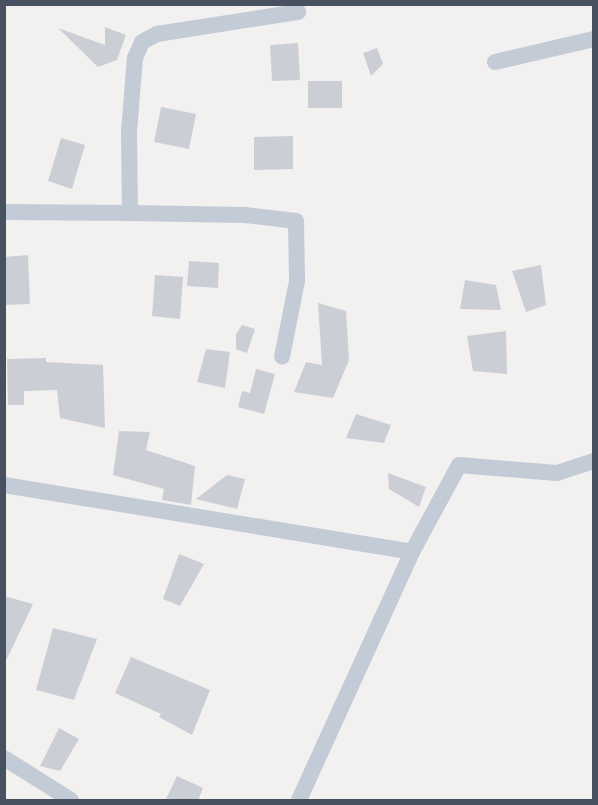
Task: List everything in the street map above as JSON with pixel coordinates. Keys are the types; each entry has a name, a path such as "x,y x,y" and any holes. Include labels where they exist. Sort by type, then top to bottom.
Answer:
{"street":[{"path":"130,213 129,132 135,58 142,42 157,34 298,12"},
{"path":"495,62 594,39"},
{"path":"4,212 245,215 296,221 297,281 282,357"},
{"path":"299,801 412,552 459,465 557,473 594,461"},
{"path":"4,485 412,552"},
{"path":"4,759 47,795 71,801"}],"building":[{"path":"105,27 126,35 117,60 98,67 58,28 105,45"},
{"path":"298,43 300,80 272,81 270,45"},
{"path":"377,48 383,64 371,76 363,53"},
{"path":"308,81 342,81 342,108 308,108"},
{"path":"161,107 196,114 189,149 154,142"},
{"path":"293,136 293,169 254,170 254,137"},
{"path":"61,138 85,145 72,189 48,181"},
{"path":"28,255 30,304 4,305 4,257"},
{"path":"189,261 219,263 218,288 187,286"},
{"path":"541,265 546,305 526,312 512,271"},
{"path":"155,275 183,277 180,319 152,316"},
{"path":"465,280 496,285 501,310 460,309"},
{"path":"318,303 346,311 349,360 333,398 294,392 306,362 322,365"},
{"path":"242,325 255,329 247,353 236,349 236,334"},
{"path":"506,331 507,374 473,371 467,336"},
{"path":"206,349 230,352 225,388 197,382"},
{"path":"46,358 46,362 103,365 105,428 60,418 57,390 24,391 24,405 8,405 7,359"},
{"path":"256,369 275,374 264,414 238,407 242,391 250,393"},
{"path":"356,414 391,425 384,443 346,438"},
{"path":"119,431 150,432 146,450 195,466 191,505 162,500 164,489 113,475"},
{"path":"388,473 426,487 419,507 389,489"},
{"path":"227,475 245,479 237,509 196,499"},
{"path":"179,554 204,564 180,606 163,599"},
{"path":"4,596 33,604 4,665"},
{"path":"53,628 97,639 74,700 36,690"},
{"path":"131,657 210,690 192,735 159,717 161,714 115,693"},
{"path":"59,728 79,739 60,771 40,766"},
{"path":"177,776 203,788 198,801 165,801"}]}
